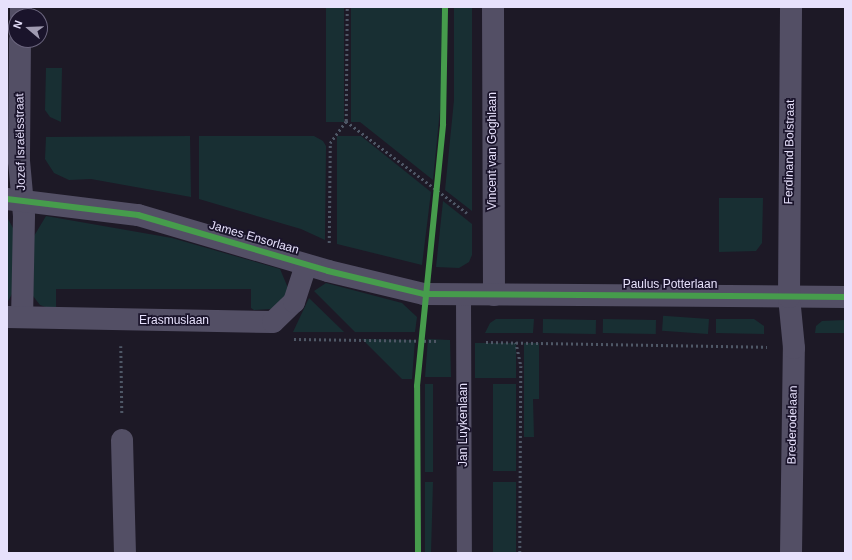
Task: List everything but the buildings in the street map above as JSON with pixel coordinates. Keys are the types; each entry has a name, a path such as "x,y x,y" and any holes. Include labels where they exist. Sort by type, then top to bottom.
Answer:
{"street":[{"name":"Vincent van Goghlaan","path":"492,7 494,295"},
{"name":"Ferdinand Bolstraat","path":"789,297 791,7"},
{"name":"Jozef Israëlsstraat","path":"15,317 24,216 14,199 19,160 20,48"},
{"name":"James Ensorlaan","path":"14,199 138,215 328,271 424,294 463,297 494,295"},
{"path":"273,322 294,302 306,264"},
{"name":"Paulus Potterlaan","path":"494,295 845,297"},
{"name":"Brederodelaan","path":"789,297 794,348 791,553"},
{"name":"Erasmuslaan","path":"15,317 120,321 273,322"},
{"path":"122,440 125,553"}],"lane":[{"name":"Jan Luykenlaan","path":"463,297 464,553"}],"path":[{"path":"328,271 330,143 346,121 347,7"},
{"path":"346,121 494,231"},
{"path":"435,196 437,181"},
{"path":"420,348 424,294"},
{"path":"120,321 122,440"},
{"path":"273,322 294,339 421,340 794,348"},
{"path":"516,342 522,366 520,553"}],"green space":[{"path":"326,7 344,7 344,122 326,122"},
{"path":"351,7 442,7 441,100 433,180 360,122 351,122"},
{"path":"454,7 472,7 472,211 445,190 454,100"},
{"path":"46,68 62,68 61,122 50,117 45,110"},
{"path":"190,136 191,197 91,179 69,180 54,173 45,159 46,137"},
{"path":"199,136 314,136 323,141 326,146 325,240 301,229 199,199"},
{"path":"337,136 361,136 431,192 422,265 337,244"},
{"path":"719,198 763,198 762,243 756,251 719,252"},
{"path":"443,201 472,224 472,255 469,262 459,268 436,267"},
{"path":"46,216 172,238 280,269 288,288 286,298 271,309 254,310 251,308 251,289 56,289 56,309 51,309 40,305 33,296 34,236"},
{"path":"7,217 14,230 12,294 7,303"},
{"path":"326,283 402,303 417,317 415,332 355,332 314,291"},
{"path":"309,298 344,332 293,332"},
{"path":"663,316 709,319 708,334 662,331"},
{"path":"496,319 534,319 533,333 485,333 490,323"},
{"path":"543,319 596,320 596,334 543,333"},
{"path":"603,319 656,320 656,334 603,333"},
{"path":"716,319 754,319 764,326 764,334 716,333"},
{"path":"845,320 845,333 815,333 816,326 822,321"},
{"path":"362,339 415,340 412,379 402,379"},
{"path":"428,339 450,340 451,377 425,377"},
{"path":"475,343 516,343 516,378 475,378"},
{"path":"524,343 539,343 539,399 533,399 534,437 524,437"},
{"path":"425,384 433,384 433,472 425,472"},
{"path":"493,384 516,384 516,471 493,471"},
{"path":"425,482 433,482 431,553 425,553"},
{"path":"493,482 516,482 516,553 493,553"}],"cycle path":[{"path":"418,553 417,386 443,124 445,7"},
{"path":"7,199 138,215 328,271 424,294 845,297"}]}
